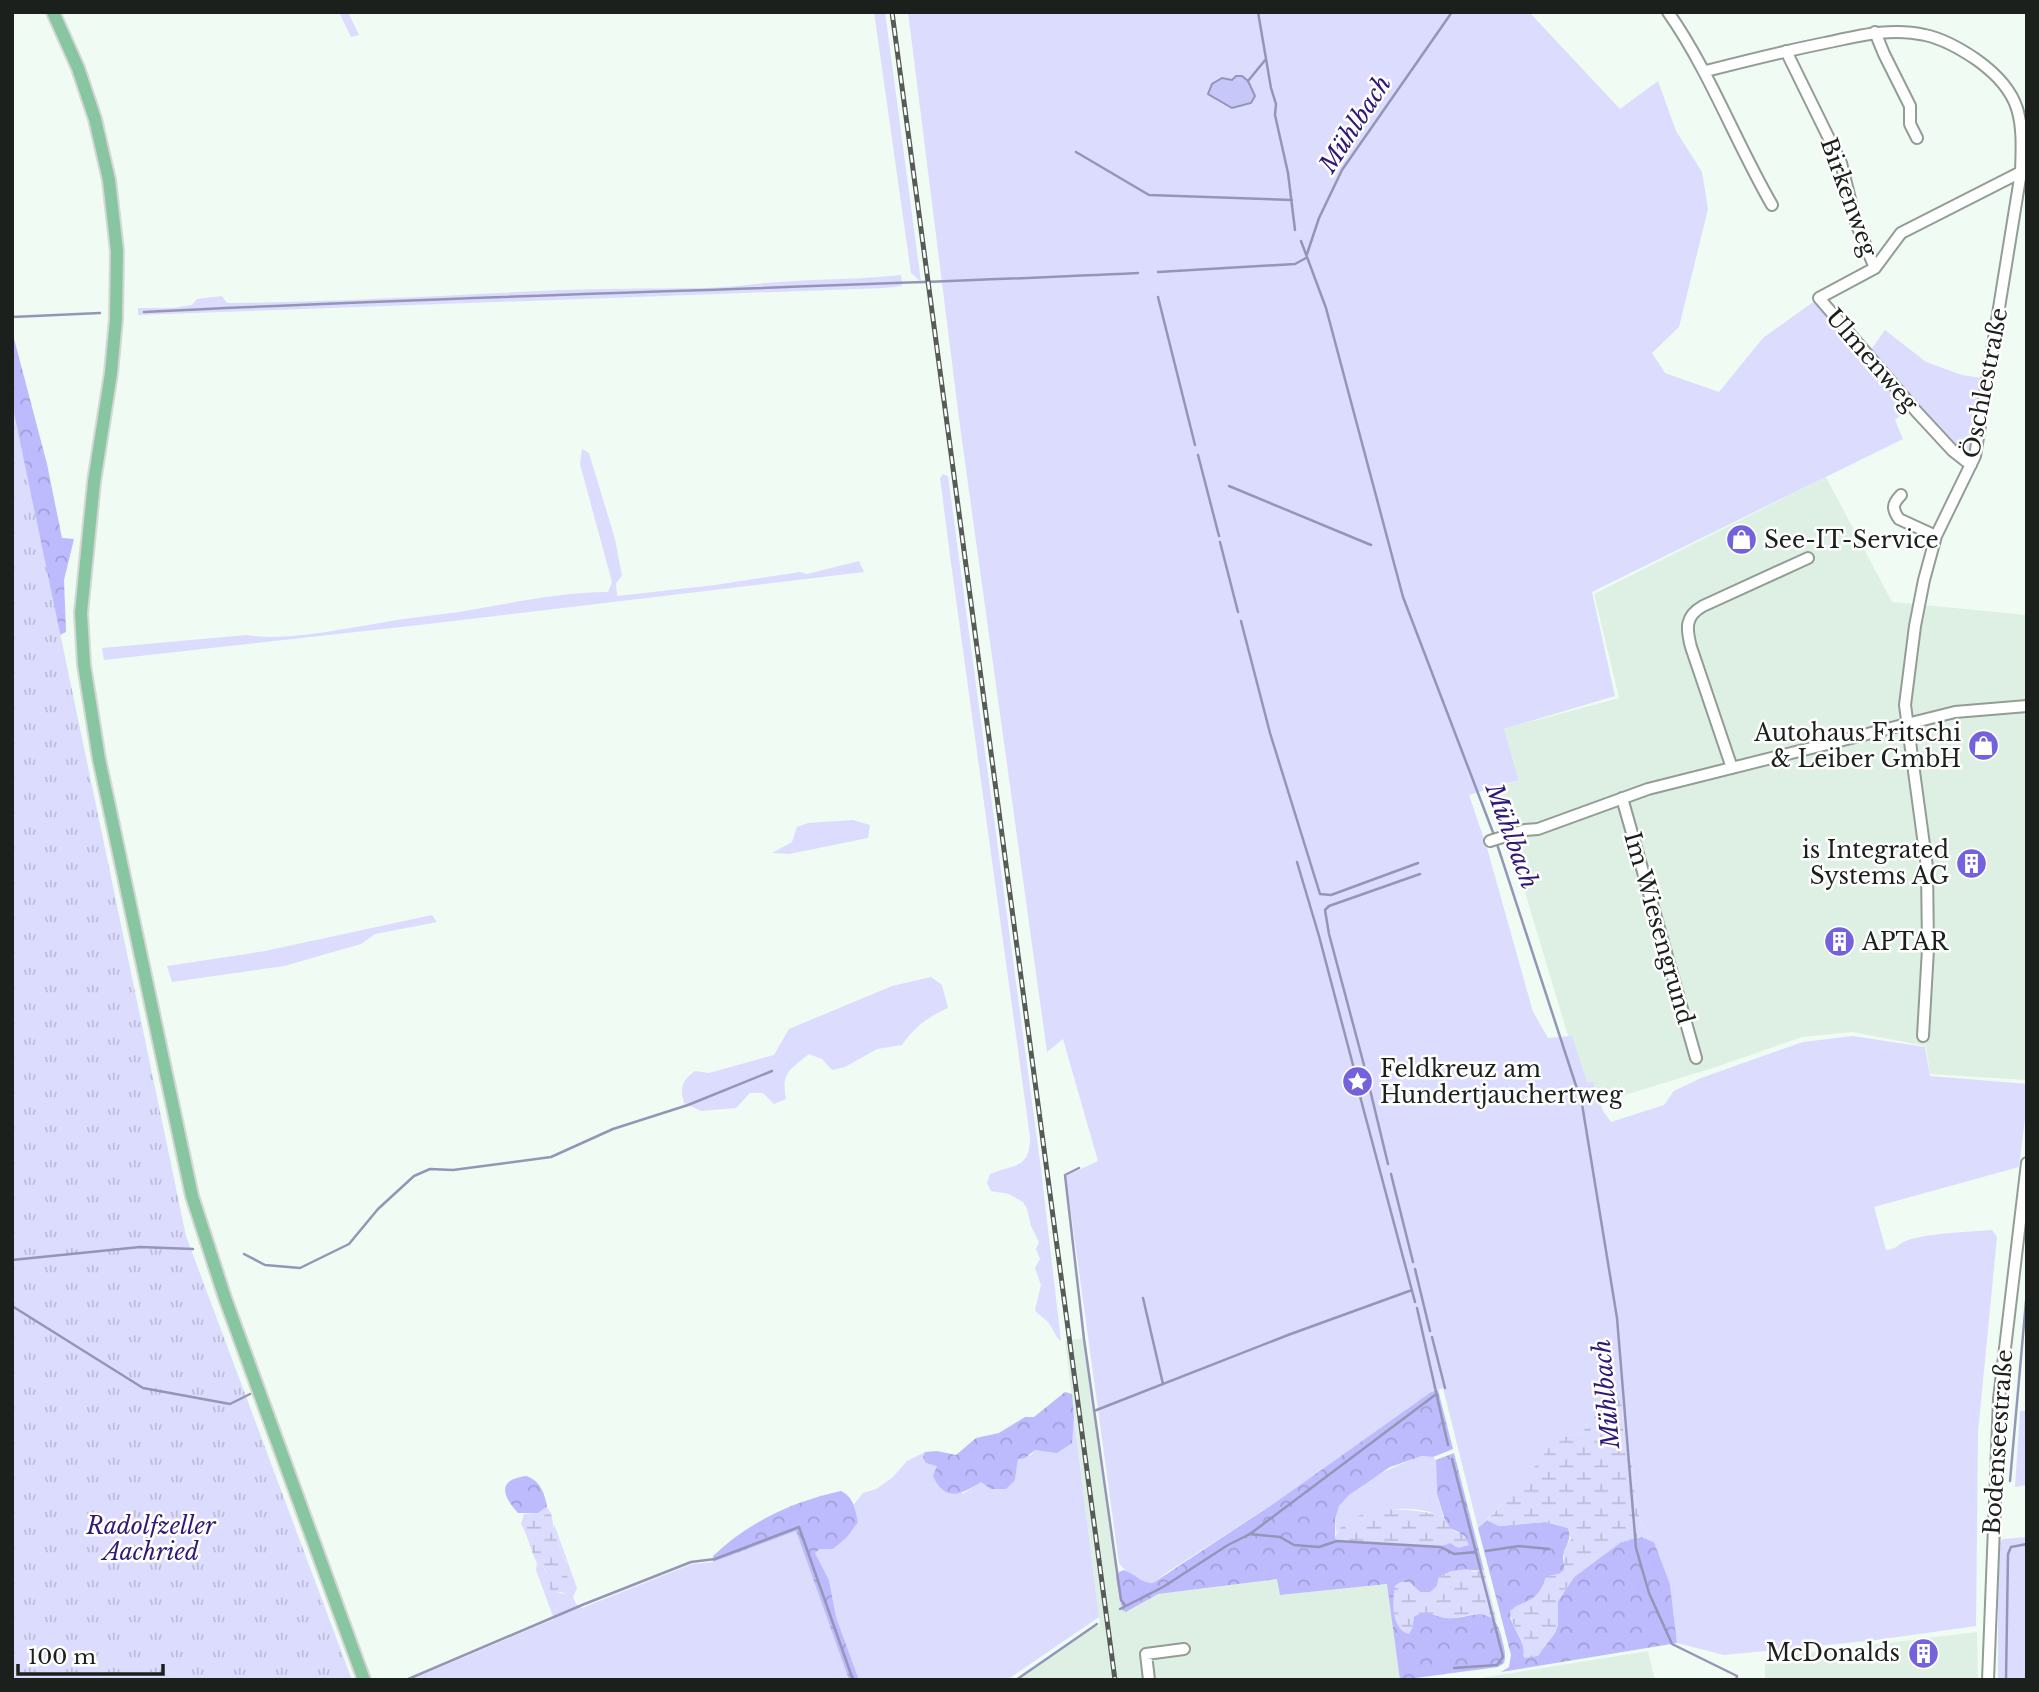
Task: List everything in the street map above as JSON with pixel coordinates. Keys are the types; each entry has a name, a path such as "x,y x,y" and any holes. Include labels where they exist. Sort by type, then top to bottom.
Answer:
{"main road":[{"path":"53,12 78,68 95,119 116,227 116,319 111,373 94,482 81,613 84,665 99,759 192,1196 225,1298 365,1680"}],"street":[{"path":"1668,12 1706,71 1754,174 1772,205"},
{"path":"1875,32 1910,106 1910,124 1917,138"},
{"name":"Öschlestraße","path":"1706,71 1875,32 1901,32 1940,39 1965,52 1994,74 2010,92 2017,105 2023,129 2021,172 1975,456 1936,536 1914,626 1905,705 1927,867 1928,949 1923,1037"},
{"name":"Birkenweg","path":"1786,51 1841,163 1856,223 1875,268"},
{"path":"1875,268 1901,233 2021,172"},
{"name":"Ulmenweg","path":"1875,268 1819,298 1916,411 1953,451 1971,465"},
{"path":"1901,495 1893,507 1899,519 1936,536"},
{"path":"1732,768 1686,631 1687,620 1693,611 1808,558"},
{"path":"1494,839 1538,829 1622,798 1907,723 1955,712 2027,706"},
{"name":"Im Wiesengrund","path":"1622,798 1696,1058"},
{"name":"Bodenseestraße","path":"1987,1680 1999,1399 2027,1163"},
{"path":"1149,1680 1146,1654 1184,1649"}],"shaded area":[{"path":"1236,76 1242,76 1248,81 1255,96 1251,103 1232,108 1208,94 1212,84 1222,78 1232,80"},
{"path":"1826,477 1892,602 2027,615 2027,1080 1930,1074 1926,1046 1852,1032 1802,1037 1589,1106 1494,789 1519,780 1504,729 1619,698 1594,594"},
{"path":"1083,1338 1122,1610 1127,1612 1158,1594 1278,1579 1280,1595 1388,1584 1400,1680 1016,1680 1094,1627 1100,1626 1065,1341"},
{"path":"1977,1632 1978,1680 1765,1680 1765,1658"},
{"path":"1648,1651 1655,1680 1468,1680"}],"green space":[{"path":"339,12 348,12 359,35 351,37"},
{"path":"874,12 885,12 921,282 911,273"},
{"path":"908,12 1529,12 1620,109 1658,81 1676,131 1702,172 1708,209 1679,327 1652,353 1665,373 1719,392 1763,338 1816,300 1909,408 1895,420 1903,439 1592,592 1615,696 1504,729 1519,780 1469,795 1487,848 1533,1012 1548,1038 1572,1036 1587,1082 1593,1082 1603,1111 1611,1122 1664,1105 1674,1091 1701,1078 1803,1042 1853,1036 1925,1047 1930,1076 2027,1084 2019,1167 1874,1207 1886,1250 1914,1238 1936,1235 1992,1230 1997,1237 1978,1432 1976,1626 1876,1640 1724,1655 1677,1643 1670,1584 1654,1542 1641,1523 1636,1502 1631,1456 1624,1443 1622,1404 1589,1412 1584,1431 1551,1445 1520,1487 1478,1528 1443,1388 1431,1392 1276,1502 1153,1583 1134,1576 1119,1563 1066,1176 1098,1161 1063,1039 1047,1052 960,426"},
{"path":"901,275 902,286 885,288 138,315 138,308 172,308 192,305 197,299 222,296 227,303 305,301 561,290 705,288"},
{"path":"1885,330 1926,362 1962,375 1987,379 1971,465 1916,411 1903,385 1870,351"},
{"path":"12,331 47,464 62,538 74,539 64,580 66,632 12,659"},
{"name":"Radolfzeller Aachried","path":"12,403 186,1236 352,1680 12,1680"},
{"path":"582,449 589,453 615,539 622,576 616,583 617,596 800,572 807,574 859,561 864,572 104,660 102,648 247,635 297,636 554,596 608,592 612,582 580,464"},
{"path":"943,474 948,476 1041,1169 1061,1341 1048,1322 1035,1310 1041,1285 1035,1268 1040,1259 1036,1249 1039,1242 1027,1209 1023,1202 1009,1194 991,1191 987,1183 990,1174 1024,1160 1030,1137 951,563 940,478"},
{"path":"853,820 870,825 868,838 789,854 772,853 792,842 797,827 808,823"},
{"path":"432,915 437,922 375,934 361,944 284,966 172,982 167,966 265,951"},
{"path":"931,977 942,985 948,1008 922,1023 902,1045 877,1049 845,1067 832,1070 822,1059 809,1054 788,1073 785,1083 786,1099 774,1104 763,1093 750,1093 736,1108 701,1111 684,1103 683,1085 695,1071 709,1073 774,1055 789,1029 892,986"},
{"path":"1438,1390 1453,1449 1433,1457 1422,1456 1390,1467 1349,1495 1339,1506 1335,1519 1335,1538 1461,1533 1447,1527 1437,1494 1436,1460 1454,1453 1484,1570 1452,1571 1439,1577 1437,1586 1431,1592 1420,1592 1409,1582 1412,1629 1414,1616 1423,1613 1446,1618 1486,1615 1497,1624 1505,1653 1504,1663 1498,1667 1400,1680 1387,1584 1280,1595 1277,1579 1158,1594 1126,1612 1122,1610 1116,1578 1119,1572 1124,1570 1145,1582 1153,1583 1276,1502 1431,1392"},
{"path":"1065,1392 1072,1394 1072,1443 1057,1453 1035,1450 1025,1458 1018,1459 1015,1480 1006,1489 991,1489 981,1482 954,1494 943,1490 938,1484 933,1476 937,1466 926,1463 923,1457 925,1452 937,1451 956,1455 976,1438 999,1433 1025,1417 1034,1417"},
{"path":"1608,1396 1617,1398 1622,1404 1624,1443 1631,1456 1636,1502 1641,1523 1654,1542 1642,1537 1621,1542 1574,1577 1558,1601 1558,1624 1555,1633 1538,1656 1525,1658 1510,1611 1535,1596 1543,1586 1546,1576 1559,1574 1564,1570 1564,1550 1571,1539 1568,1528 1546,1522 1499,1526 1487,1520 1519,1487 1551,1445 1563,1435 1565,1437 1584,1431 1589,1412"},
{"path":"2020,1411 2027,1411 2027,1485 2015,1487"},
{"path":"1074,1417 1099,1617 1007,1680 859,1680 836,1617 829,1580 815,1553 858,1522 854,1504 863,1493 876,1489 892,1478 907,1461 925,1452 923,1457 937,1466 963,1494 981,1482 1015,1480 1018,1459 1031,1455 1035,1450 1044,1451 1071,1443"},
{"path":"1422,1456 1436,1460 1437,1494 1443,1517 1417,1509 1387,1510 1359,1518 1336,1532 1337,1511 1356,1489 1378,1475"},
{"path":"526,1476 538,1484 545,1497 547,1507 538,1513 518,1513 506,1494 505,1489 510,1481"},
{"path":"841,1491 851,1500 858,1522 847,1537 833,1549 820,1549 815,1553 829,1580 836,1617 859,1680 849,1680 796,1531 713,1562 713,1556 727,1544 772,1514"},
{"path":"547,1507 568,1569 567,1594 551,1593 546,1571 542,1564 537,1563 521,1524 524,1514 538,1513"},
{"path":"1383,1509 1437,1514 1443,1517 1452,1530 1465,1536 1469,1545 1458,1548 1450,1543 1441,1547 1337,1541 1335,1538 1342,1526 1348,1522"},
{"path":"1487,1520 1499,1526 1546,1522 1568,1528 1569,1540 1563,1558 1565,1570 1546,1577 1538,1593 1531,1600 1515,1607 1510,1618 1525,1649 1541,1651 1555,1633 1558,1624 1558,1601 1574,1577 1621,1542 1642,1537 1654,1542 1670,1584 1677,1643 1501,1672 1509,1667 1511,1655 1478,1528"},
{"path":"554,1524 577,1588 573,1597 576,1604 582,1608 692,1564 713,1562 796,1531 849,1680 410,1680 554,1619 536,1570 537,1563 542,1564 555,1592 568,1592 566,1563 553,1530"},
{"path":"2027,1537 2027,1680 1998,1680 1998,1545 2003,1539"},
{"path":"1467,1569 1473,1572 1484,1570 1497,1622 1478,1614 1447,1618 1423,1613 1414,1617 1409,1634 1403,1631 1394,1614 1395,1586 1400,1582 1409,1582 1420,1592 1430,1592 1437,1586 1439,1577 1452,1571"}],"waterway":[{"path":"1258,12 1276,104 1275,115 1288,173 1295,230"},
{"name":"Mühlbach","path":"1307,254 1319,218 1342,170 1452,12"},
{"name":"Mühlbach","path":"1538,12 1544,12"},
{"path":"1248,81 1266,59"},
{"path":"1076,152 1149,195 1292,200"},
{"name":"Mühlbach","path":"1301,241 1326,308 1403,597 1494,835"},
{"path":"1158,272 1295,264 1306,258"},
{"path":"144,312 1138,273"},
{"path":"1158,297 1195,445"},
{"path":"12,317 100,313"},
{"path":"1198,455 1219,536"},
{"path":"1229,486 1371,545"},
{"path":"1220,542 1238,612"},
{"path":"1241,621 1270,733 1320,894 1331,895 1418,863"},
{"name":"Mühlbach","path":"1496,841 1582,1104 1617,1318 1636,1548 1649,1593 1672,1644 1737,1676 1736,1680"},
{"path":"1297,862 1353,1065"},
{"path":"1364,1065 1325,910 1329,906 1420,874"},
{"path":"244,1254 265,1265 300,1268 349,1244 378,1209 414,1176 430,1169 453,1170 551,1157 613,1129 688,1105 772,1071"},
{"path":"1366,1073 1388,1164"},
{"path":"1357,1085 1415,1302"},
{"path":"1079,1168 1065,1175 1084,1339 1121,1600 1125,1605 1123,1608"},
{"path":"1391,1174 1413,1262"},
{"path":"12,1260 140,1247 193,1249"},
{"path":"1415,1269 1430,1331"},
{"path":"1094,1411 1412,1290"},
{"path":"2010,1481 2027,1290"},
{"path":"1143,1298 1163,1384"},
{"path":"12,1306 143,1388 230,1404 250,1394"},
{"path":"1417,1308 1448,1445"},
{"path":"1432,1337 1445,1388"},
{"path":"1120,1609 1163,1587 1250,1534 1435,1395"},
{"path":"1452,1459 1503,1657 1497,1665 1454,1668"},
{"path":"406,1680 691,1562 715,1559 799,1527 853,1680"},
{"path":"1250,1534 1280,1537 1294,1545 1319,1547 1337,1541 1441,1547 1454,1554 1476,1552"},
{"path":"2006,1680 2008,1554 2011,1547 2027,1544"},
{"path":"1486,1551 1519,1546 1549,1549"},
{"path":"1016,1680 1097,1624"}],"railway":[{"path":"892,12 1115,1680"}],"place":[{"name":"See-IT-Service","path":"1741,540"},
{"name":"Autohaus Fritschi & Leiber GmbH","path":"1984,746"},
{"name":"is Integrated Systems AG","path":"1972,863"},
{"name":"APTAR","path":"1839,942"},
{"name":"Feldkreuz am Hundertjauchertweg","path":"1357,1082"},
{"name":"McDonalds","path":"1923,1653"}]}
